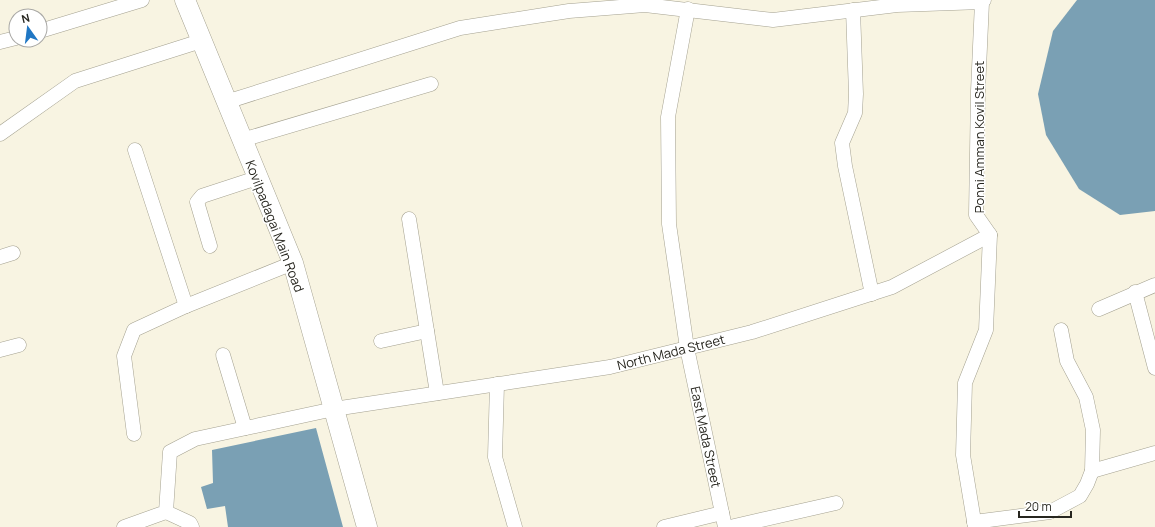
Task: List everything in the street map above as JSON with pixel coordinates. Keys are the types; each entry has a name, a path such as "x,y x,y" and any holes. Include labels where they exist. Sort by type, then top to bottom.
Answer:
{"main road":[{"name":"Kovilpadagai Main Road","path":"185,0 293,263 367,527"}],"street":[{"path":"48,29 142,0"},
{"path":"226,102 460,28 569,10 645,5 772,20 897,5 983,1"},
{"name":"Ponni Amman Kovil Street","path":"983,1 978,91 976,215 990,235"},
{"name":"East Mada Street","path":"688,9 668,117 669,224 687,348 725,527"},
{"path":"852,10 856,94 855,113 842,143 845,166 872,294"},
{"path":"0,134 75,81 201,41"},
{"path":"242,140 431,84"},
{"path":"135,150 186,306"},
{"path":"210,246 197,202 202,196 257,178"},
{"path":"409,219 437,393"},
{"path":"990,235 986,330 965,383 963,455 974,525 1050,512 1080,496 1087,484 1092,471 1093,430 1086,397 1067,361 1061,330"},
{"name":"North Mada Street","path":"166,512 170,452 195,439 334,409 610,367 752,332 892,288 990,235"},
{"path":"134,434 124,356 134,330 186,306 293,263"},
{"path":"1099,309 1135,292 1155,285"},
{"path":"1135,292 1155,368"},
{"path":"381,341 427,332"},
{"path":"0,350 19,344"},
{"path":"223,355 245,428"},
{"path":"497,384 495,458 515,527"},
{"path":"1092,471 1155,453"},
{"path":"730,527 836,503"},
{"path":"124,527 166,512 190,523 192,527"},
{"path":"664,527 722,513"}],"water":[{"path":"1077,0 1155,0 1155,211 1120,215 1079,189 1046,135 1038,94 1053,31"},
{"path":"316,428 343,527 228,527 225,506 207,509 201,487 213,483 212,450"}]}
